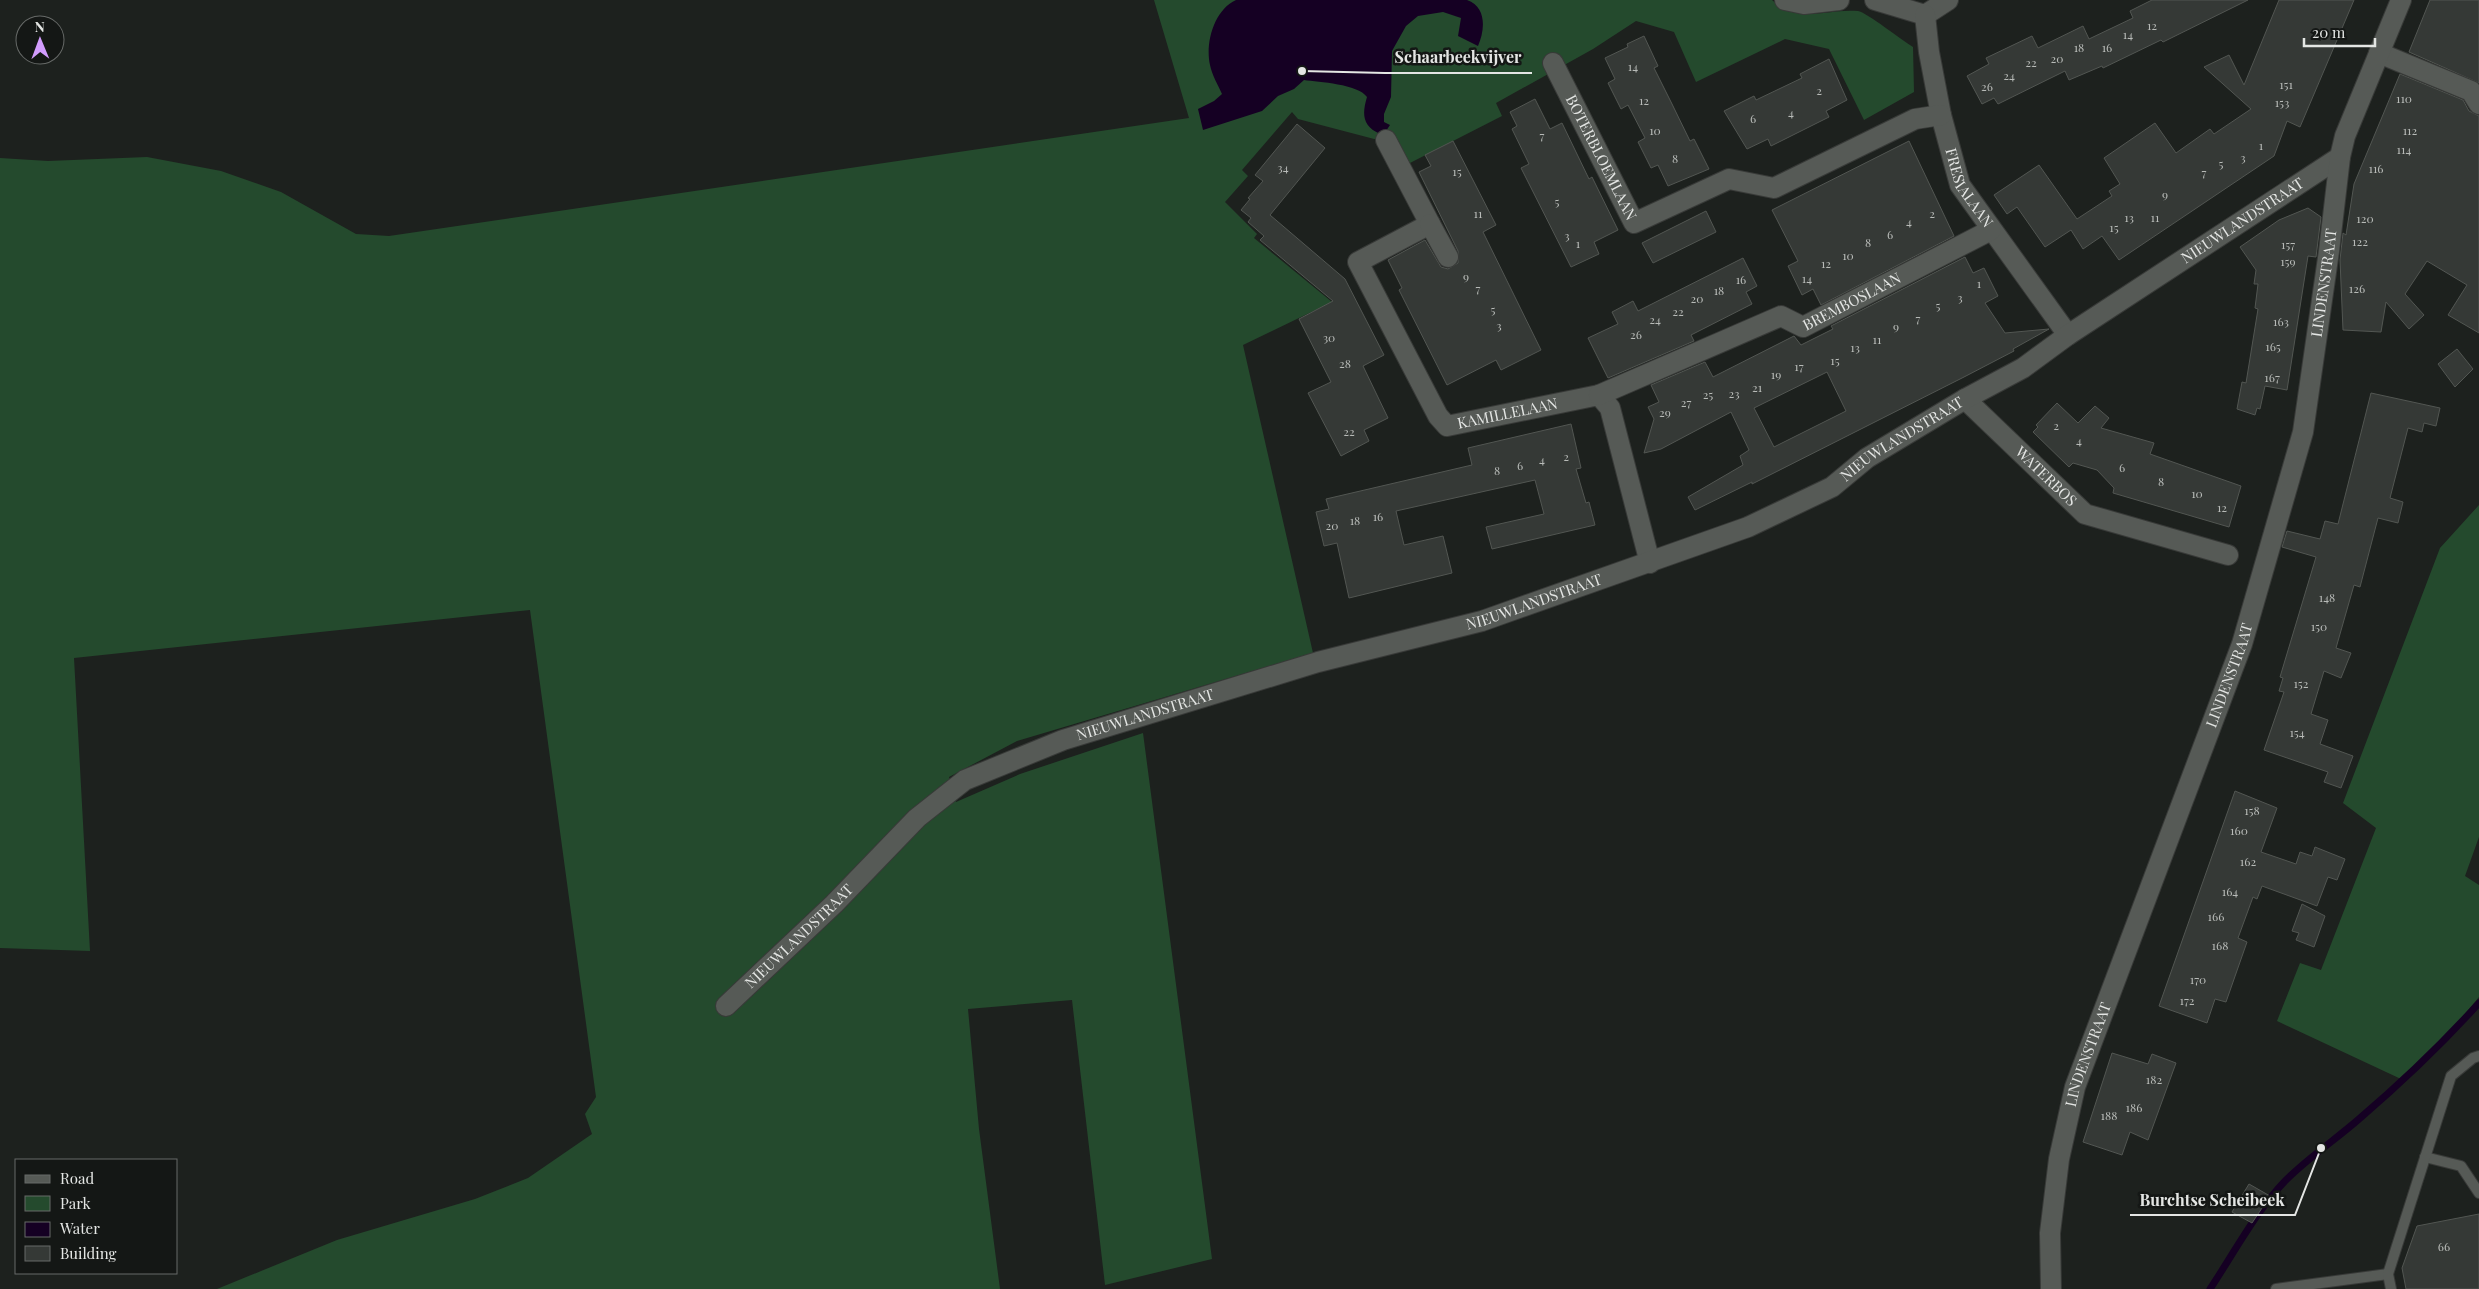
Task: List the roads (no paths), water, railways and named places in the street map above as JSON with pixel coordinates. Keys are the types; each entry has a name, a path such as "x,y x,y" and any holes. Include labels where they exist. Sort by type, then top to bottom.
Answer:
{"street":[{"path":"1785,0 1804,4 1839,0"},
{"path":"1875,0 1925,15 1948,0"},
{"name":"LINDENSTRAAT","path":"2051,1289 2050,1233 2059,1159 2075,1087 2242,644 2303,432 2329,251 2340,157 2345,136 2401,0"},
{"name":"FRESIALAAN","path":"1925,15 1929,52 1941,115 1960,185 2068,335"},
{"path":"2379,53 2471,92 2479,104"},
{"name":"BOTERBLOEMLAAN","path":"1553,63 1634,223 1729,179 1774,188 1915,119 1941,115"},
{"path":"1386,140 1448,257"},
{"name":"NIEUWLANDSTRAAT","path":"726,1006 834,904 916,818 965,780 1063,740 1318,662 1482,621 1590,581 1650,563 1748,527 1832,487 1867,458 1965,398 2023,368 2068,335 2340,157"},
{"name":"KAMILLELAAN","path":"1430,224 1358,262 1438,416 1447,426 1600,395"},
{"name":"BREMBOSLAAN","path":"1600,395 1781,316 1803,327 1991,230"},
{"path":"1600,395 1610,408 1650,563"},
{"name":"WATERBOS","path":"1965,398 2085,514 2228,555"}],"lane":[{"path":"2391,1289 2388,1274 2451,1076 2473,1058 2479,1056"},
{"path":"2425,1157 2462,1166 2479,1192"},
{"path":"2276,1289 2388,1274"}],"water":[{"path":"1236,0 1467,0 1474,3 1478,8 1483,20 1483,26 1478,46 1458,36 1461,18 1443,12 1418,16 1406,26 1392,51 1391,97 1384,114 1384,122 1390,125 1386,131 1380,134 1370,127 1365,119 1364,109 1367,97 1362,93 1347,86 1304,80 1294,89 1278,96 1262,111 1203,130 1198,109 1214,101 1222,94 1210,65 1210,37 1222,11"}],"waterway":[{"path":"2210,1289 2255,1219 2286,1180 2390,1091 2436,1048 2479,1003"}],"place":[{"name":"Schaarbeekvijver","path":"1302,71"},
{"name":"Burchtse Scheibeek","path":"2321,1148"}]}
